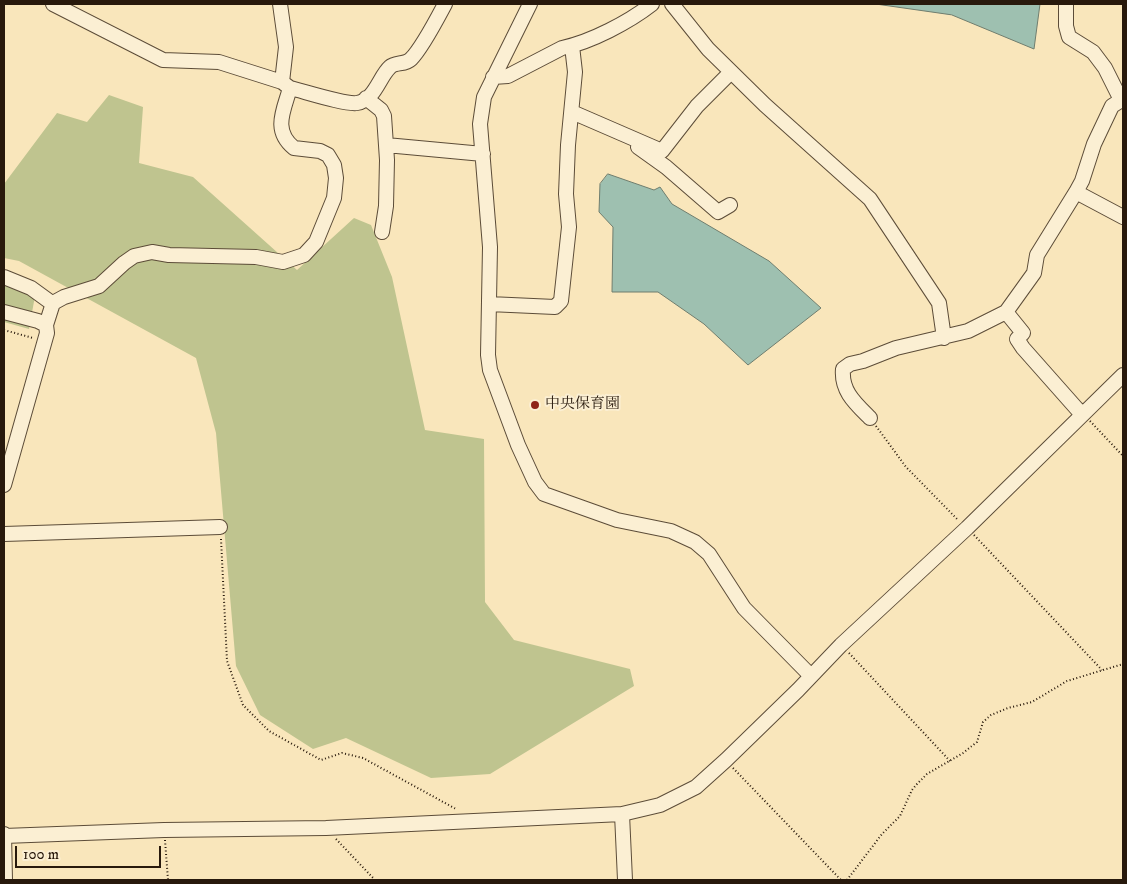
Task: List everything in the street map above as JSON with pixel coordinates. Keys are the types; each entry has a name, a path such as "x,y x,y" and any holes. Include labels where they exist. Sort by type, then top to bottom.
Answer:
{"street":[{"path":"53,4 163,60 220,62 286,85 356,103 366,98 375,89 389,68 410,60 445,4"},
{"path":"4,486 45,341 46,325 53,304 98,286 134,256 152,252 169,255 256,257 283,262 304,255 316,242 334,198 336,178 334,165 328,155 320,151 294,148 284,136 281,127 286,85 286,47 280,4"},
{"path":"530,4 484,97 480,124 490,247 488,355 490,370 534,482 544,494 617,520 671,531 695,542 708,554 744,608 811,676"},
{"path":"493,77 508,76 562,48 572,46 610,30 652,4"},
{"path":"672,4 708,49 731,72 771,111 870,199 939,303 944,338"},
{"path":"870,418 851,400 847,393 844,386 843,369 850,364 896,348 968,331 1006,312 1034,273 1037,255 1076,192 1094,144 1112,106 1122,99 1106,68 1093,52 1069,37 1066,26 1066,4"},
{"path":"489,304 555,307 561,301 569,227 566,194 568,145 575,72 572,46"},
{"path":"572,112 662,151 697,106 731,72"},
{"path":"366,98 381,110 384,116 387,160 386,206 382,232"},
{"path":"622,134 634,145 666,167 718,212 730,205"},
{"path":"386,145 483,154"},
{"path":"1076,192 1123,217"},
{"path":"4,277 31,288 53,304"},
{"path":"4,312 46,325"},
{"path":"1006,312 1023,333 1017,339 1023,348 1083,414"},
{"path":"5,880 4,835 164,830 326,828 622,814 660,805 696,787 726,760 841,645 968,528 1123,375"},
{"path":"4,534 220,527"},
{"path":"622,814 626,880"}],"path":[{"path":"4,330 45,341"},
{"path":"1083,414 1123,456"},
{"path":"870,418 906,467 968,528 1102,670"},
{"path":"220,527 227,661 243,705 269,731 321,760 342,754 364,758 476,821"},
{"path":"841,645 950,761"},
{"path":"847,880 882,834 900,816 912,790 917,784 926,774 950,761 977,742 983,722 991,715 1008,708 1032,702 1067,681 1123,664"},
{"path":"726,760 841,880"},
{"path":"326,828 375,880"},
{"path":"164,830 168,880"}],"green space":[{"path":"109,95 143,107 139,163 193,177 297,270 354,218 371,225 392,277 425,430 484,439 485,602 514,640 630,669 634,686 490,774 431,778 346,738 313,749 260,715 236,666 216,433 196,358 19,261 4,258 4,184 57,113 87,122"},
{"path":"4,271 40,285 35,296 29,329 4,322"}],"shaded area":[{"path":"876,4 1040,4 1034,49 952,15"},
{"path":"608,174 654,190 660,187 672,204 769,261 821,308 748,365 704,324 658,292 612,292 613,227 599,212 600,184"}],"place":[{"name":"中央保育園","path":"535,405"}]}
